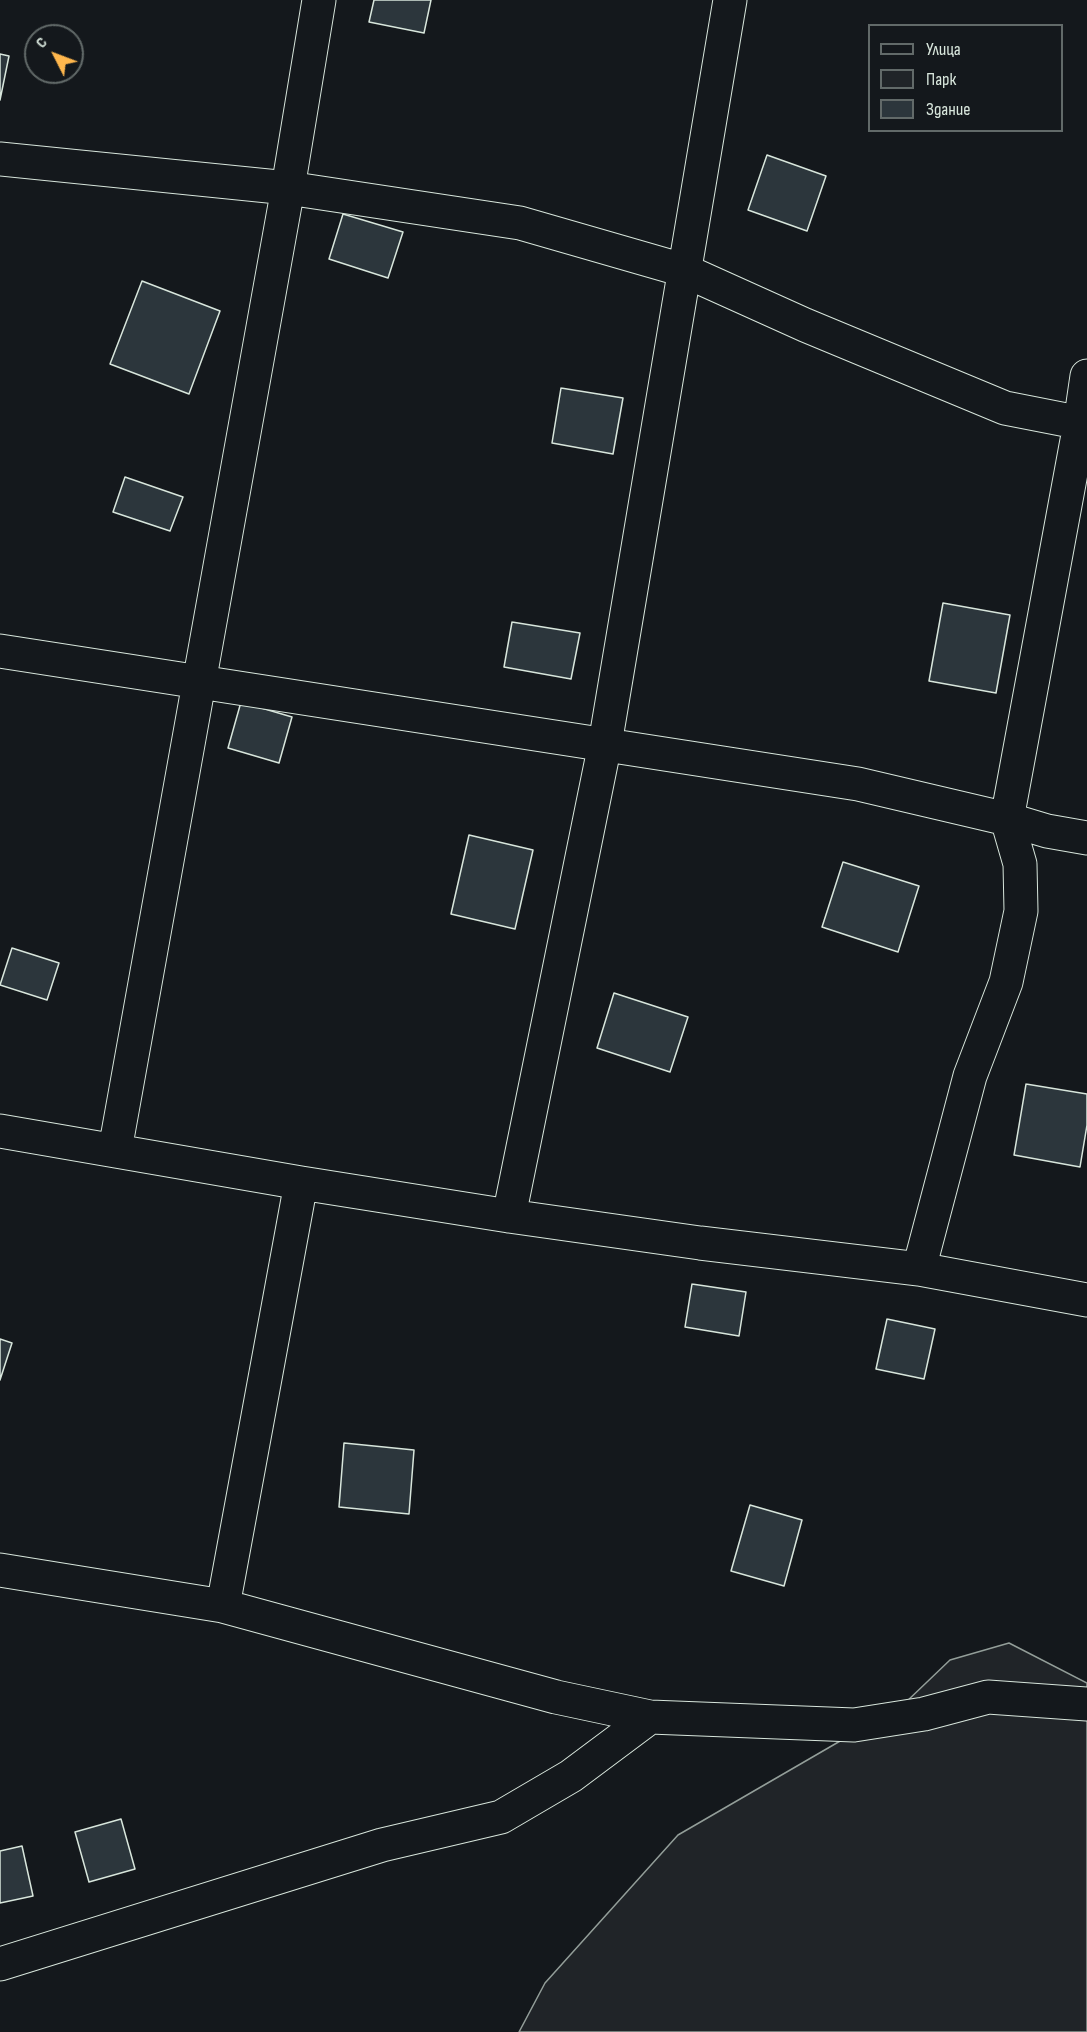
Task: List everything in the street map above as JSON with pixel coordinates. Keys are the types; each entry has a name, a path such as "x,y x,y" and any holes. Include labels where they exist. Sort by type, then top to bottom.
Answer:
{"street":[{"path":"115,1150 288,188 319,0"},
{"path":"509,1216 605,744 730,0"},
{"path":"0,159 288,188 520,223 683,270 805,325 1005,408 1084,424"},
{"path":"919,1269 970,1076 1006,982 1021,911 1020,864 1007,819 1084,424 1087,376"},
{"path":"0,651 858,784 1007,819 1047,831 1087,838"},
{"path":"0,1131 509,1216 700,1243 919,1269 1087,1300"},
{"path":"223,1606 301,1183"},
{"path":"0,1570 223,1606 544,1694 650,1717 854,1725 924,1714 988,1697 1087,1704"},
{"path":"0,1964 382,1845 501,1816 571,1776 650,1717"}],"green space":[{"path":"1009,1643 1087,1683 1087,2032 519,2032 545,1983 678,1835 904,1704 950,1660"}],"building":[{"path":"374,0 431,0 424,33 369,22"},
{"path":"0,54 9,56 0,100"},
{"path":"767,155 826,176 807,231 748,210"},
{"path":"343,214 403,232 388,278 329,259"},
{"path":"142,281 220,311 189,394 110,364"},
{"path":"561,388 623,398 613,454 552,443"},
{"path":"125,477 183,497 170,531 113,512"},
{"path":"943,603 1010,615 996,693 929,681"},
{"path":"512,622 580,633 571,679 504,667"},
{"path":"241,702 292,717 279,763 228,748"},
{"path":"469,835 533,850 515,929 451,914"},
{"path":"843,862 919,886 898,952 822,927"},
{"path":"12,948 59,963 47,1000 0,985"},
{"path":"614,993 688,1017 670,1072 597,1048"},
{"path":"1026,1084 1087,1094 1087,1125 1080,1167 1014,1155"},
{"path":"692,1284 746,1292 739,1336 685,1327"},
{"path":"887,1319 935,1329 924,1379 876,1369"},
{"path":"0,1339 12,1343 0,1380"},
{"path":"344,1443 414,1450 409,1514 339,1507"},
{"path":"750,1505 802,1520 784,1586 731,1571"},
{"path":"121,1819 135,1869 89,1882 75,1832"},
{"path":"22,1846 33,1896 0,1903 0,1851"}]}
